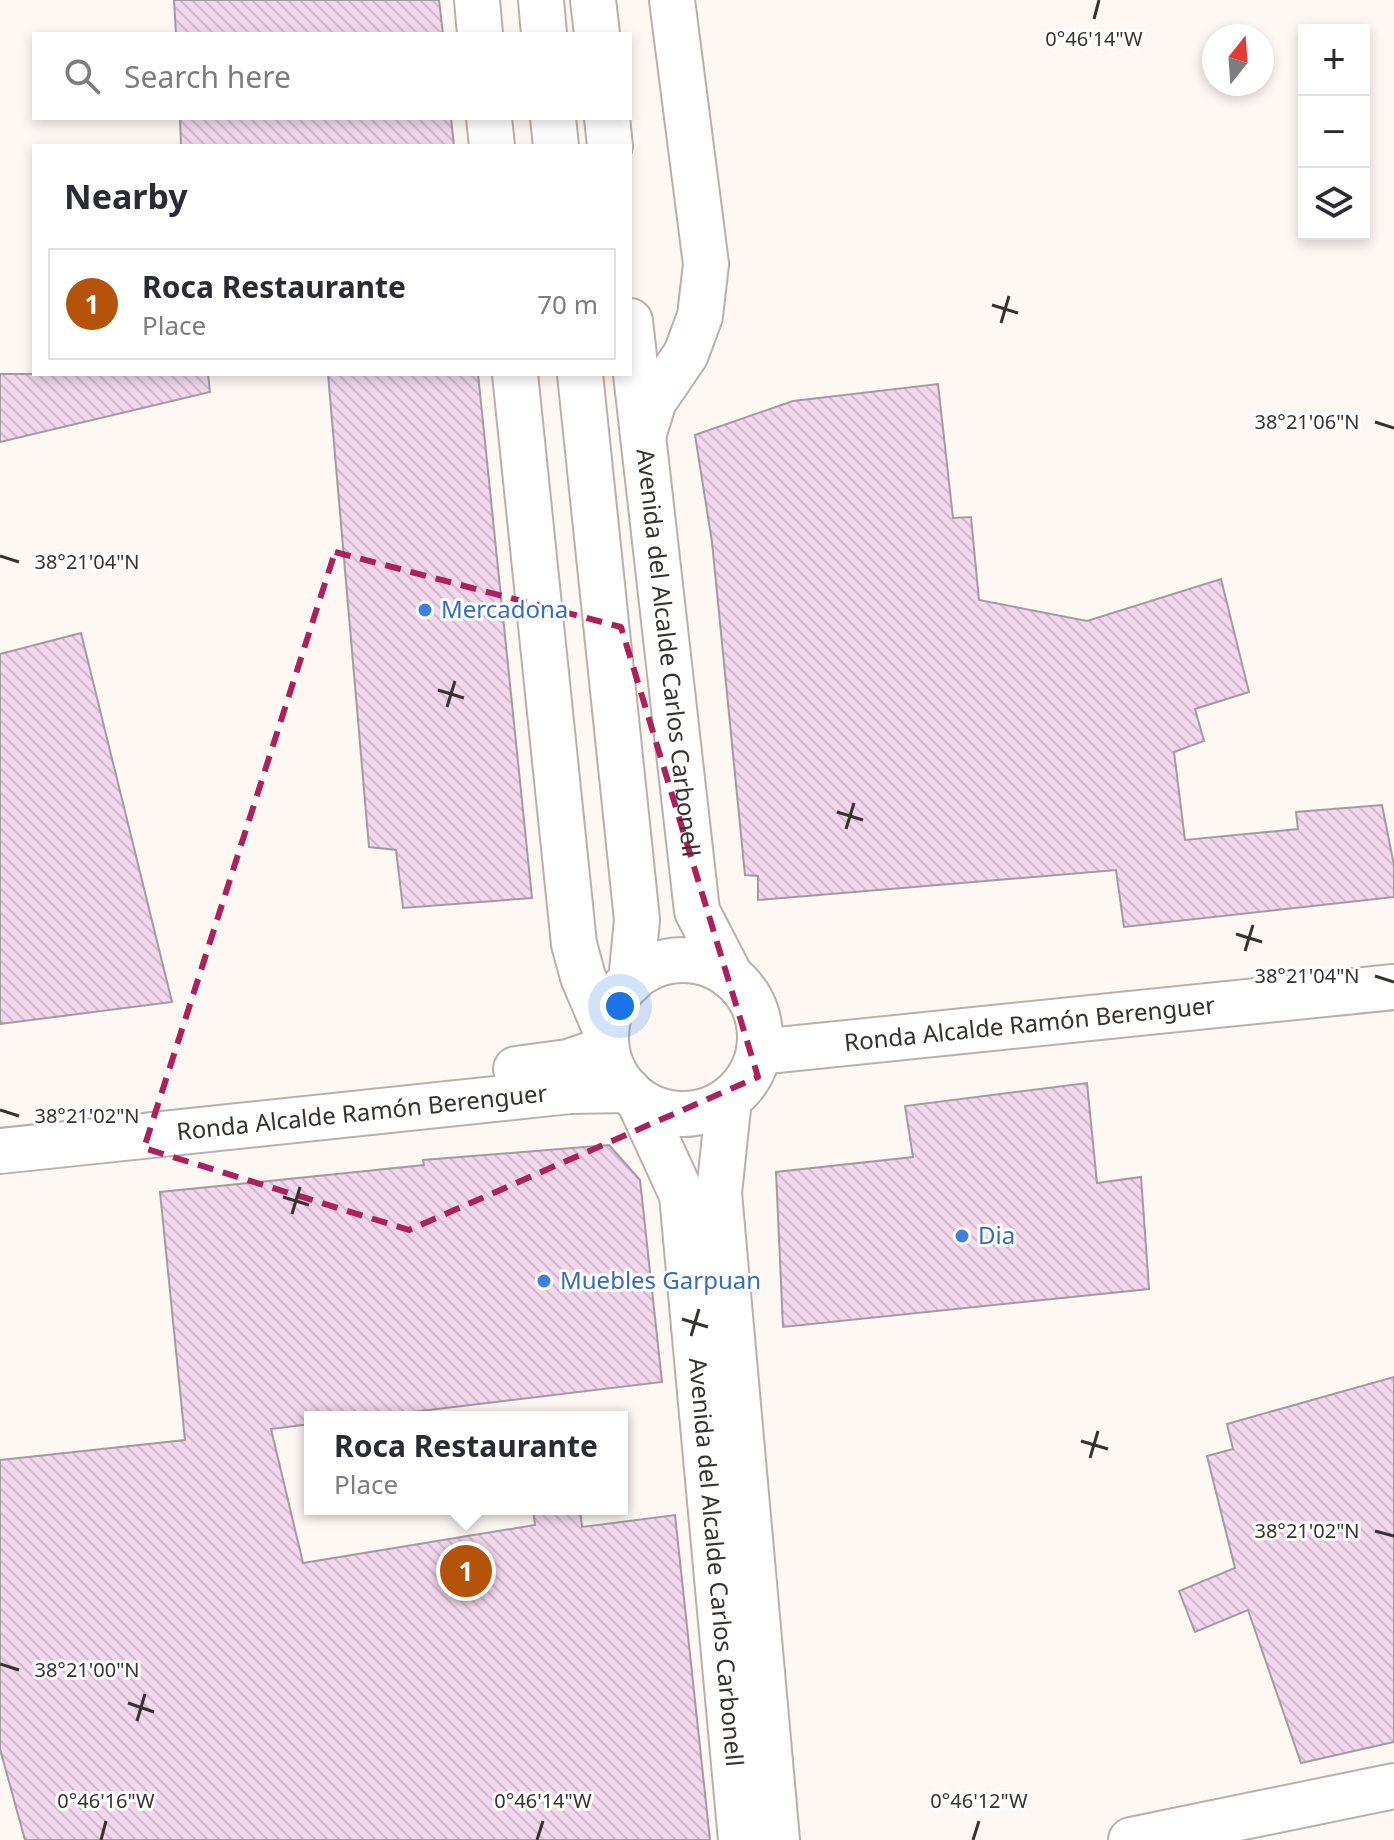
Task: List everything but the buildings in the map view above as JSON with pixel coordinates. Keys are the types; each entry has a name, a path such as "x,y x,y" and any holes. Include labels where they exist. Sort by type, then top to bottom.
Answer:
{"street":[{"path":"477,0 480,32"},
{"path":"541,0 544,32"},
{"path":"593,0 597,32"},
{"path":"643,436 654,401 686,354 695,329 706,264 672,0"},
{"path":"489,120 492,144"},
{"path":"553,120 556,144"},
{"path":"607,120 610,144"},
{"name":"Avenida del Alcalde Carlos Carbonell","path":"632,339 697,911 731,977"},
{"path":"515,376 574,944 606,1040 613,1071 633,1095 657,1110 686,1114 710,1110 729,1099 750,1074 759,1052 760,1035 752,1004 731,977 704,964 675,961 661,964 631,981 614,1002 606,1040"},
{"path":"580,376 637,920 631,981"},
{"name":"Ronda Alcalde Ramón Berenguer","path":"759,1052 1394,987"},
{"name":"Ronda Alcalde Ramón Berenguer","path":"0,1124 568,1062 606,1040"},
{"name":"Ronda Alcalde Ramón Berenguer","path":"0,1151 570,1091 633,1095"},
{"name":"Avenida del Alcalde Carlos Carbonell","path":"633,1095 682,1195 741,1840"},
{"name":"Avenida del Alcalde Carlos Carbonell","path":"729,1099 719,1193 777,1840"},
{"path":"1131,1840 1394,1786"}],"highlighted area":[{"path":"335,552 621,627 758,1077 409,1230 144,1148"}],"place":[{"name":"Mercadona","path":"425,610"},
{"name":"Dia","path":"962,1236"},
{"name":"Muebles Garpuan","path":"544,1281"},
{"name":"Roca Restaurante","path":"466,1571"}]}
